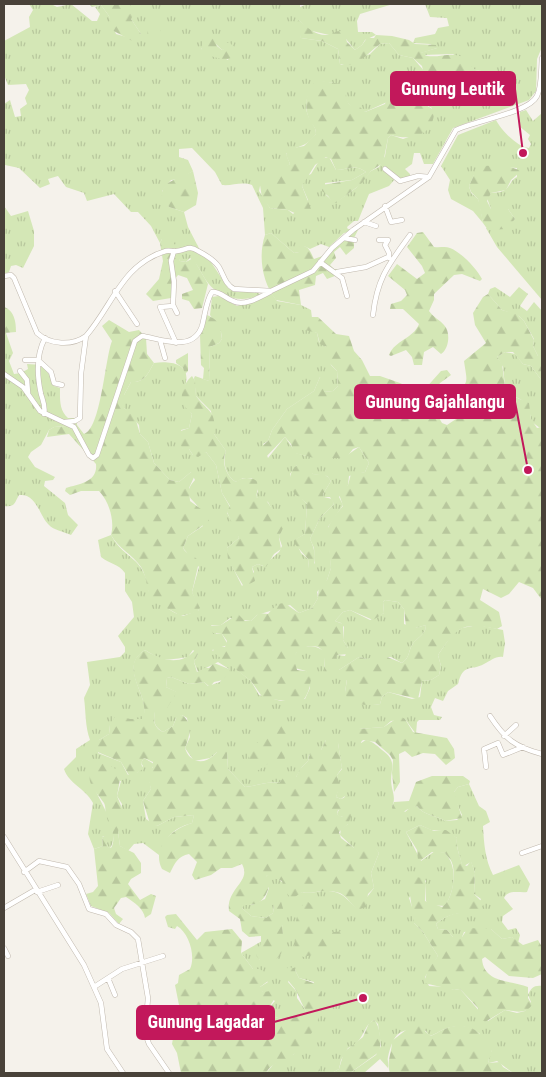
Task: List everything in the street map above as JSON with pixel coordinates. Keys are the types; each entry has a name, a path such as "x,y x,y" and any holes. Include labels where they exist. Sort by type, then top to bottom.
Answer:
{"street":[{"path":"4,374 9,379 20,384 44,414 74,427 89,455 96,457 133,344 142,336 176,343 189,339 199,331 212,292 219,293 234,302 242,303 307,274 344,238 364,222 429,177 456,130 502,115 533,102 539,91 542,58"},
{"path":"385,168 400,181 418,176 429,177"},
{"path":"385,206 391,222 402,220"},
{"path":"364,222 376,226"},
{"path":"373,315 377,288 390,258 410,235"},
{"path":"344,238 355,240"},
{"path":"379,240 385,238 388,240 386,244 390,258"},
{"path":"62,422 75,422 80,418 81,374 86,336 115,291 130,272 142,262 166,251 191,247 211,258 219,266 227,284 234,289 271,291"},
{"path":"174,251 171,261 174,282 173,306 177,313"},
{"path":"337,272 366,267 390,258"},
{"path":"320,262 337,272 343,280 347,296"},
{"path":"4,276 13,277 36,332 45,338 66,343 86,336"},
{"path":"115,291 137,324"},
{"path":"173,306 160,307 176,343"},
{"path":"44,414 45,408 39,383 38,360 39,351 45,338"},
{"path":"160,340 165,358"},
{"path":"25,360 38,360 51,372 55,384 62,385"},
{"path":"20,371 27,380 28,393"},
{"path":"490,716 504,736 522,747 542,754"},
{"path":"504,736 516,725"},
{"path":"486,767 484,749 493,744 498,743 502,755 522,747"},
{"path":"4,837 24,872 80,959 94,987 104,1014 107,1049 123,1073"},
{"path":"522,853 542,846"},
{"path":"24,872 39,861 68,868 79,884 89,909 106,914 116,925 130,932 138,939 148,998 145,1033 149,1044 169,1073"},
{"path":"4,908 36,891 58,885"},
{"path":"4,948 8,956"},
{"path":"94,987 108,978 142,962 163,956"},
{"path":"108,978 115,995"},
{"path":"146,981 153,980"}],"green space":[{"path":"29,4 51,4 57,7 71,4 92,21 97,21 100,14 95,7 101,5 109,16 116,34 130,38 141,34 131,19 129,4 300,4 300,7 307,4 393,4 360,14 357,21 358,32 372,32 376,35 365,40 355,50 346,39 308,30 299,20 301,38 322,41 338,49 340,64 342,65 370,54 380,44 389,43 399,55 413,58 425,72 423,81 418,88 365,112 351,107 346,100 346,94 334,83 316,81 306,101 306,106 316,134 304,145 286,154 290,164 260,186 259,191 270,208 288,210 293,214 308,200 302,186 306,176 311,174 320,159 329,157 336,170 355,167 366,172 352,180 325,183 326,195 335,203 356,188 371,171 379,167 385,156 388,138 391,135 403,139 423,132 432,108 424,103 424,97 434,89 438,79 441,78 445,83 446,92 458,98 465,94 484,92 481,71 475,70 453,54 422,55 420,53 437,48 430,44 413,43 415,38 435,34 438,28 449,26 447,18 430,17 425,4 542,4 542,47 537,59 536,91 529,100 453,128 433,164 424,164 420,153 414,153 412,164 405,169 410,174 410,177 395,179 389,186 369,194 358,221 354,221 347,227 349,232 344,233 329,247 321,244 310,249 304,246 299,252 294,253 271,233 265,235 263,208 252,185 244,183 222,185 215,172 192,148 179,149 179,157 188,160 193,171 180,179 171,180 162,191 169,207 184,212 188,227 203,256 211,262 228,288 238,292 254,291 260,294 247,299 240,299 225,296 213,288 190,258 186,262 180,261 170,240 162,239 160,243 151,226 138,212 131,212 114,194 87,201 84,193 66,187 58,176 48,179 50,184 40,188 19,168 5,165 4,104 10,100 15,117 21,116 20,109 27,104 25,98 29,90 26,84 8,85 4,75 4,41 30,27 29,17 33,10","holes":["216,44 222,50 234,47 228,60 201,49"]},
{"path":"129,4 135,12 131,19 141,34 139,40 134,42 112,30 109,16 101,5 92,7 90,5"},
{"path":"299,20 316,33 328,35 337,31 344,32 347,42 355,50 367,38 374,38 376,35 392,36 409,40 415,44 436,45 437,48 421,53 431,56 453,55 464,58 475,70 481,71 483,74 483,95 480,96 476,92 471,95 465,94 458,98 448,93 443,80 438,79 434,89 423,100 426,105 434,110 431,126 414,137 391,135 388,138 383,163 371,171 361,184 336,203 333,203 322,191 322,185 352,180 366,172 355,167 336,170 331,159 326,157 315,165 302,186 311,209 299,215 288,210 270,208 262,198 260,185 277,171 290,164 286,155 288,149 304,146 316,134 308,117 306,101 309,90 316,80 341,84 345,88 350,105 352,107 359,106 365,112 385,104 388,94 404,84 418,88 424,75 422,66 413,58 399,55 389,43 380,44 357,62 346,65 340,64 338,49 322,41 301,38 296,23"},
{"path":"154,25 159,27 161,32 159,37 154,39 149,37 147,32 149,27"},
{"path":"207,32 212,35 217,46 222,50 225,43 230,43 234,47 234,57 225,60 203,54 201,52 203,37"},
{"path":"526,110 533,121 542,113 542,300 497,247 486,228 500,229 515,219 508,209 491,209 487,198 491,193 506,189 517,177 517,168 495,166 474,175 469,186 471,193 478,199 483,223 473,211 451,199 448,190 450,180 441,166 458,135 496,120 519,145 529,148 531,144 528,139 530,135 519,126 520,112"},
{"path":"504,165 520,172 511,180 506,190 491,193 487,201 491,209 508,209 515,219 506,229 488,230 483,223 478,199 471,192 469,186 475,172 483,166"},
{"path":"193,171 198,193 196,205 184,212 169,207 162,197 164,187"},
{"path":"4,206 11,216 28,211 34,231 34,246 23,268 16,265 11,266 9,272 4,274"},
{"path":"348,229 358,230 354,238 354,248 346,255 340,247 334,252 336,258 330,265 334,269 339,269 340,274 327,279 323,273 316,276 315,285 299,290 301,305 276,300 267,285 263,269 262,251 265,235 271,233 294,253 299,252 300,245 305,246 309,249 314,259 331,253 329,247 348,232"},
{"path":"423,232 434,247 448,247 459,253 473,266 482,279 480,281 462,274 454,275 434,294 434,300 429,311 442,323 448,332 446,348 441,354 433,347 424,352 422,365 414,365 412,357 406,350 391,356 389,355 395,346 413,333 419,324 403,309 390,309 391,304 401,301 407,295 405,290 388,276 397,264 417,279 425,273 422,266 407,247 417,233"},
{"path":"162,239 170,239 176,246 180,261 186,262 193,258 208,284 202,308 194,309 189,301 182,299 182,294 193,290 187,278 178,275 173,282 171,298 153,301 146,294 159,279 163,261 160,243"},
{"path":"495,287 510,297 519,287 528,294 520,306 527,311 534,302 542,311 541,356 538,356 533,346 534,339 524,321 519,316 502,310 488,294 490,289"},
{"path":"272,294 277,301 301,305 311,310 312,318 306,317 310,330 317,333 319,342 326,347 331,365 337,371 338,386 333,391 324,392 320,377 314,391 287,409 272,430 268,441 263,444 268,458 285,437 296,453 306,456 343,458 359,447 369,463 365,472 349,476 348,485 339,497 343,505 328,527 331,568 327,580 317,592 318,598 312,608 299,613 290,605 257,615 251,621 230,618 221,625 211,625 216,634 222,634 228,645 212,650 251,681 259,695 281,701 305,699 310,688 306,671 295,668 295,655 297,651 308,646 321,649 324,652 324,667 335,663 337,655 345,656 348,648 343,640 344,627 341,623 335,621 343,612 350,610 370,620 384,613 383,602 385,600 398,602 404,609 404,624 415,628 426,625 425,631 412,645 405,661 402,663 391,657 367,659 359,657 339,670 347,679 345,692 375,705 380,704 382,697 388,692 412,699 420,697 422,681 431,680 439,675 441,666 438,655 453,633 462,628 478,625 503,630 505,643 503,657 495,658 465,670 458,684 448,691 443,701 435,698 431,707 434,715 442,717 440,720 419,720 417,722 416,734 405,719 391,721 384,727 359,729 361,743 366,740 373,743 391,759 391,782 394,798 392,807 405,812 411,807 417,806 423,812 445,821 457,820 462,815 454,797 454,792 458,787 469,784 479,806 486,811 490,822 483,826 484,845 493,875 519,865 530,884 527,892 511,892 504,898 513,909 503,916 502,922 508,930 516,928 520,935 518,943 512,937 502,939 491,929 464,932 462,937 453,937 447,930 438,929 436,924 453,914 473,913 481,899 474,894 475,873 471,862 464,866 462,865 457,838 443,831 431,830 420,825 406,832 421,861 435,851 445,853 452,865 453,886 445,906 430,905 426,901 426,880 409,898 414,913 414,923 423,932 438,956 425,977 429,986 446,987 454,990 460,989 488,1021 505,1010 517,1013 525,1011 531,1002 528,995 530,991 535,987 542,986 542,1073 513,1073 497,1061 489,1063 488,1060 492,1051 480,1049 480,1034 472,1029 459,1026 450,1027 429,1036 426,1031 417,1030 399,1033 390,1049 388,1068 380,1059 364,1073 350,1073 376,1055 381,1046 378,1024 374,1020 367,1026 358,1042 348,1048 341,1060 339,1069 332,1073 319,1073 320,1071 310,1064 310,1073 266,1073 274,1064 294,1054 306,1011 304,1014 284,1019 275,1017 268,1009 275,1001 260,990 260,987 268,982 253,969 241,953 262,941 259,959 267,962 283,945 282,927 285,916 274,905 273,913 266,918 251,916 242,908 243,905 252,905 265,899 269,888 266,875 278,879 297,894 322,891 338,893 358,909 374,888 371,873 379,853 375,848 354,848 340,835 341,829 348,824 346,816 340,817 337,814 345,796 341,799 336,797 339,786 337,775 342,769 338,743 326,740 321,750 309,755 308,761 296,777 284,778 279,783 266,783 245,787 228,769 227,753 217,752 210,758 194,761 185,748 190,737 187,718 182,715 176,718 173,726 163,732 156,726 154,721 155,711 176,692 166,687 167,678 171,677 189,684 204,682 208,686 220,682 229,669 218,662 198,672 194,662 198,654 193,650 188,657 170,660 157,657 145,650 137,657 134,665 134,674 145,711 143,719 130,719 110,725 109,734 99,740 98,753 121,762 128,775 138,772 143,766 141,763 144,758 154,764 149,776 151,789 143,801 146,819 157,826 174,817 194,815 192,823 174,831 159,855 143,843 134,844 128,851 120,846 118,832 122,804 117,796 121,781 90,777 113,832 113,841 110,848 104,836 102,837 103,846 94,849 88,834 93,803 86,793 70,779 64,769 76,757 76,749 90,740 86,725 84,698 90,685 87,662 120,657 125,652 125,647 118,636 134,617 132,602 125,591 125,573 119,567 101,557 98,540 111,535 122,550 143,571 149,592 173,612 183,616 199,610 192,592 199,567 183,548 188,536 203,526 200,510 188,494 195,480 191,472 179,482 170,480 154,463 148,442 140,434 139,425 124,408 124,395 131,382 143,379 154,363 176,364 185,370 186,382 183,402 192,414 189,428 181,430 183,449 189,449 193,455 206,452 216,465 222,493 230,507 227,513 236,528 239,538 227,548 232,566 242,586 254,572 252,567 258,564 263,566 279,552 282,546 279,537 282,529 268,502 256,497 258,491 252,478 243,478 236,482 227,472 224,460 226,451 214,434 211,411 196,396 194,378 195,376 209,381 210,347 219,343 222,339 221,332 210,315 212,297 219,296 237,306","holes":["297,465 313,474 327,476 331,481 323,494 324,497 330,497 334,504 320,518 310,539 314,548 315,563 309,568 308,559 301,553 295,540 305,534 307,504 292,484 290,474","295,970 299,978 314,982 306,1011 297,998 297,992 288,982"]},
{"path":"488,294 502,310 517,314 524,321 534,340 533,346 538,356 542,355 542,381 531,366 523,364 513,352 505,352 497,357 502,364 505,387 512,391 515,397 529,403 531,419 537,428 542,427 542,600 533,588 519,582 509,594 501,598 483,589 480,600 499,612 502,626 497,629 476,626 468,627 456,632 438,655 441,666 439,675 431,680 422,681 418,699 388,692 382,697 380,704 372,705 348,701 345,692 347,680 339,679 339,670 359,657 367,659 382,655 402,663 408,657 414,642 425,631 426,625 412,629 406,627 404,609 398,602 385,600 383,602 384,613 373,620 350,610 343,612 335,621 343,624 343,640 348,648 348,654 337,655 335,669 328,674 325,672 323,652 317,647 306,647 296,653 295,662 297,670 306,671 311,678 308,691 301,703 263,698 251,681 213,652 214,647 225,647 227,641 222,634 213,633 208,626 221,625 238,614 245,621 251,621 259,613 268,614 277,605 283,603 299,613 312,608 318,598 319,583 327,580 331,568 327,530 343,506 338,491 348,485 351,474 365,472 369,463 359,447 353,449 346,458 314,458 294,453 291,444 285,437 265,458 261,447 268,441 272,430 287,409 314,391 320,377 324,381 324,392 333,391 338,386 337,371 322,355 326,347 320,344 317,333 301,329 302,320 306,317 318,317 336,334 349,336 354,351 362,360 370,376 380,376 419,392 424,390 441,371 447,370 451,375 440,383 434,395 434,409 442,423 447,425 456,419 454,398 463,388 466,381 464,361 486,343 475,325 473,313 483,297"},
{"path":"4,307 13,314 16,332 4,333"},
{"path":"207,315 215,319 219,324 222,339 219,343 210,347 209,381 203,379 204,368 201,365 200,335"},
{"path":"109,320 129,332 139,330 146,338 147,354 154,363 143,379 131,382 124,395 124,408 135,417 140,434 148,442 154,463 170,480 179,482 191,472 196,473 189,488 190,501 209,515 209,521 188,536 183,548 199,562 192,592 200,608 197,612 180,616 154,600 149,594 141,567 111,535 112,518 103,495 99,491 81,491 70,495 65,491 66,488 91,478 96,470 96,464 69,434 47,437 49,430 54,427 77,425 84,434 90,429 95,420 112,341 102,326"},
{"path":"4,333 6,333 13,353 9,361 14,374 28,369 27,364 42,365 51,377 54,386 60,388 61,404 65,415 68,418 77,418 77,425 54,427 49,430 41,445 31,452 28,457 35,467 55,477 53,480 45,481 44,486 65,503 68,515 78,525 71,535 51,527 34,501 25,495 19,495 12,505 4,506"},
{"path":"505,352 515,354 523,364 531,366 542,381 542,427 540,428 532,422 529,410 523,401 515,397 512,391 505,386 503,367 497,357"},
{"path":"188,353 188,371 185,374 183,368 176,363 176,360"},
{"path":"192,376 195,381 196,396 211,412 215,426 214,434 226,451 224,464 227,472 236,482 246,478 257,481 256,497 266,500 284,526 279,537 281,549 274,554 266,567 258,564 252,567 255,581 244,587 228,560 227,548 239,538 227,512 230,506 222,493 216,465 206,452 198,457 193,455 189,449 183,449 176,438 178,432 189,428 192,414 182,402 182,394 185,385"},
{"path":"302,462 313,474 323,474 329,478 331,481 323,494 324,497 332,499 334,504 320,518 310,539 315,554 312,570 309,568 308,559 294,543 294,540 305,534 307,504 294,493 290,484 290,475 295,467"},
{"path":"145,650 158,657 178,660 190,655 195,650 198,654 194,662 197,672 209,668 214,663 229,669 223,680 214,682 210,687 204,682 189,684 171,677 167,678 166,687 177,692 167,708 155,712 154,721 156,726 163,732 173,726 177,716 182,715 188,722 190,730 185,748 190,757 197,761 205,761 223,745 227,753 228,769 245,787 266,783 279,783 284,777 296,777 300,769 308,761 310,753 315,750 321,750 326,740 335,738 338,743 342,768 337,775 340,786 336,797 341,799 348,796 348,808 338,810 337,814 341,817 351,812 352,814 348,824 339,832 341,838 354,848 375,847 379,853 371,873 374,888 368,894 366,907 358,910 343,895 335,892 302,892 295,897 290,897 284,890 282,881 266,875 270,883 262,900 258,903 244,905 242,908 251,916 266,918 273,913 275,896 280,898 286,919 282,927 284,942 281,954 273,963 268,963 260,960 256,954 261,944 261,936 249,937 242,931 240,919 229,911 231,896 244,876 242,864 232,868 221,868 211,875 195,880 192,875 197,862 189,854 179,858 170,873 162,869 159,861 161,846 171,834 192,823 194,815 174,817 157,826 150,824 143,801 151,789 147,774 153,767 153,762 144,758 141,763 143,769 130,777 121,762 93,750 99,740 109,734 110,725 116,715 130,719 142,719 144,711 143,702 134,674 134,665 137,657"},
{"path":"400,716 405,719 413,732 447,738 454,749 455,758 446,765 435,754 423,753 412,757 405,751 399,754 400,782 394,792 393,760 390,755 375,742 363,740 359,744 354,737 359,729 384,727"},
{"path":"279,721 285,722 289,730 285,755 286,770 269,763 257,771 254,769 248,755 257,743 264,738 268,724"},
{"path":"104,763 113,767 121,774 117,796 124,813 118,832 120,846 134,853 141,863 141,873 131,879 128,884 140,900 151,894 156,896 151,914 145,918 141,909 135,903 126,897 121,898 114,908 116,914 123,919 119,924 109,913 91,906 86,894 93,892 98,886 94,849 103,846 102,837 105,836 108,847 111,848 113,844 112,831 106,814 105,804 90,783 92,768"},
{"path":"432,776 463,776 470,781 469,784 458,787 454,792 462,818 445,821 423,812 417,806 406,810 400,816 394,816 392,807 394,802 409,801 416,782"},
{"path":"420,825 434,831 446,830 457,838 462,864 467,866 471,861 475,873 474,894 484,904 476,913 455,914 446,917 436,924 438,929 447,930 453,937 462,937 468,928 491,929 502,939 512,937 523,945 538,940 542,947 542,974 533,978 509,976 485,957 482,959 484,967 493,977 528,987 528,998 532,1005 526,1010 520,1012 505,1010 485,1022 478,1017 478,1008 460,989 454,990 424,983 428,969 438,956 423,932 414,923 409,888 416,877 424,878 426,883 425,901 442,907 449,899 454,873 451,862 445,853 432,852 420,861 418,860 417,850 406,832"},
{"path":"307,901 314,907 310,928 315,933 323,936 334,932 344,932 346,940 332,944 318,956 303,957 296,952 295,932 299,910"},
{"path":"176,914 197,940 205,932 232,929 242,941 241,953 253,969 259,969 272,975 272,978 260,989 263,992 271,991 275,998 268,1009 275,1017 284,1019 304,1014 306,1011 296,990 287,977 285,972 288,967 294,968 299,978 319,985 321,1004 317,1023 307,1040 294,1054 272,1066 266,1073 181,1073 177,1053 172,1044 179,1005 175,985 178,983 179,975 190,969 192,952 188,939 181,929 177,926 175,929 168,927 165,917"},
{"path":"374,1020 380,1035 379,1052 350,1073 332,1073 339,1069 344,1052 363,1037 369,1023"},
{"path":"416,1022 430,1036 455,1026 465,1026 475,1030 482,1037 480,1049 490,1049 493,1053 488,1060 489,1063 500,1062 503,1067 513,1073 390,1073 392,1041"},
{"path":"314,1060 318,1062 319,1073 310,1073 310,1064"}],"place":[{"name":"Gunung Leutik","path":"523,153"},
{"name":"Gunung Gajahlangu","path":"528,470"},
{"name":"Gunung Lagadar","path":"363,998"}]}
